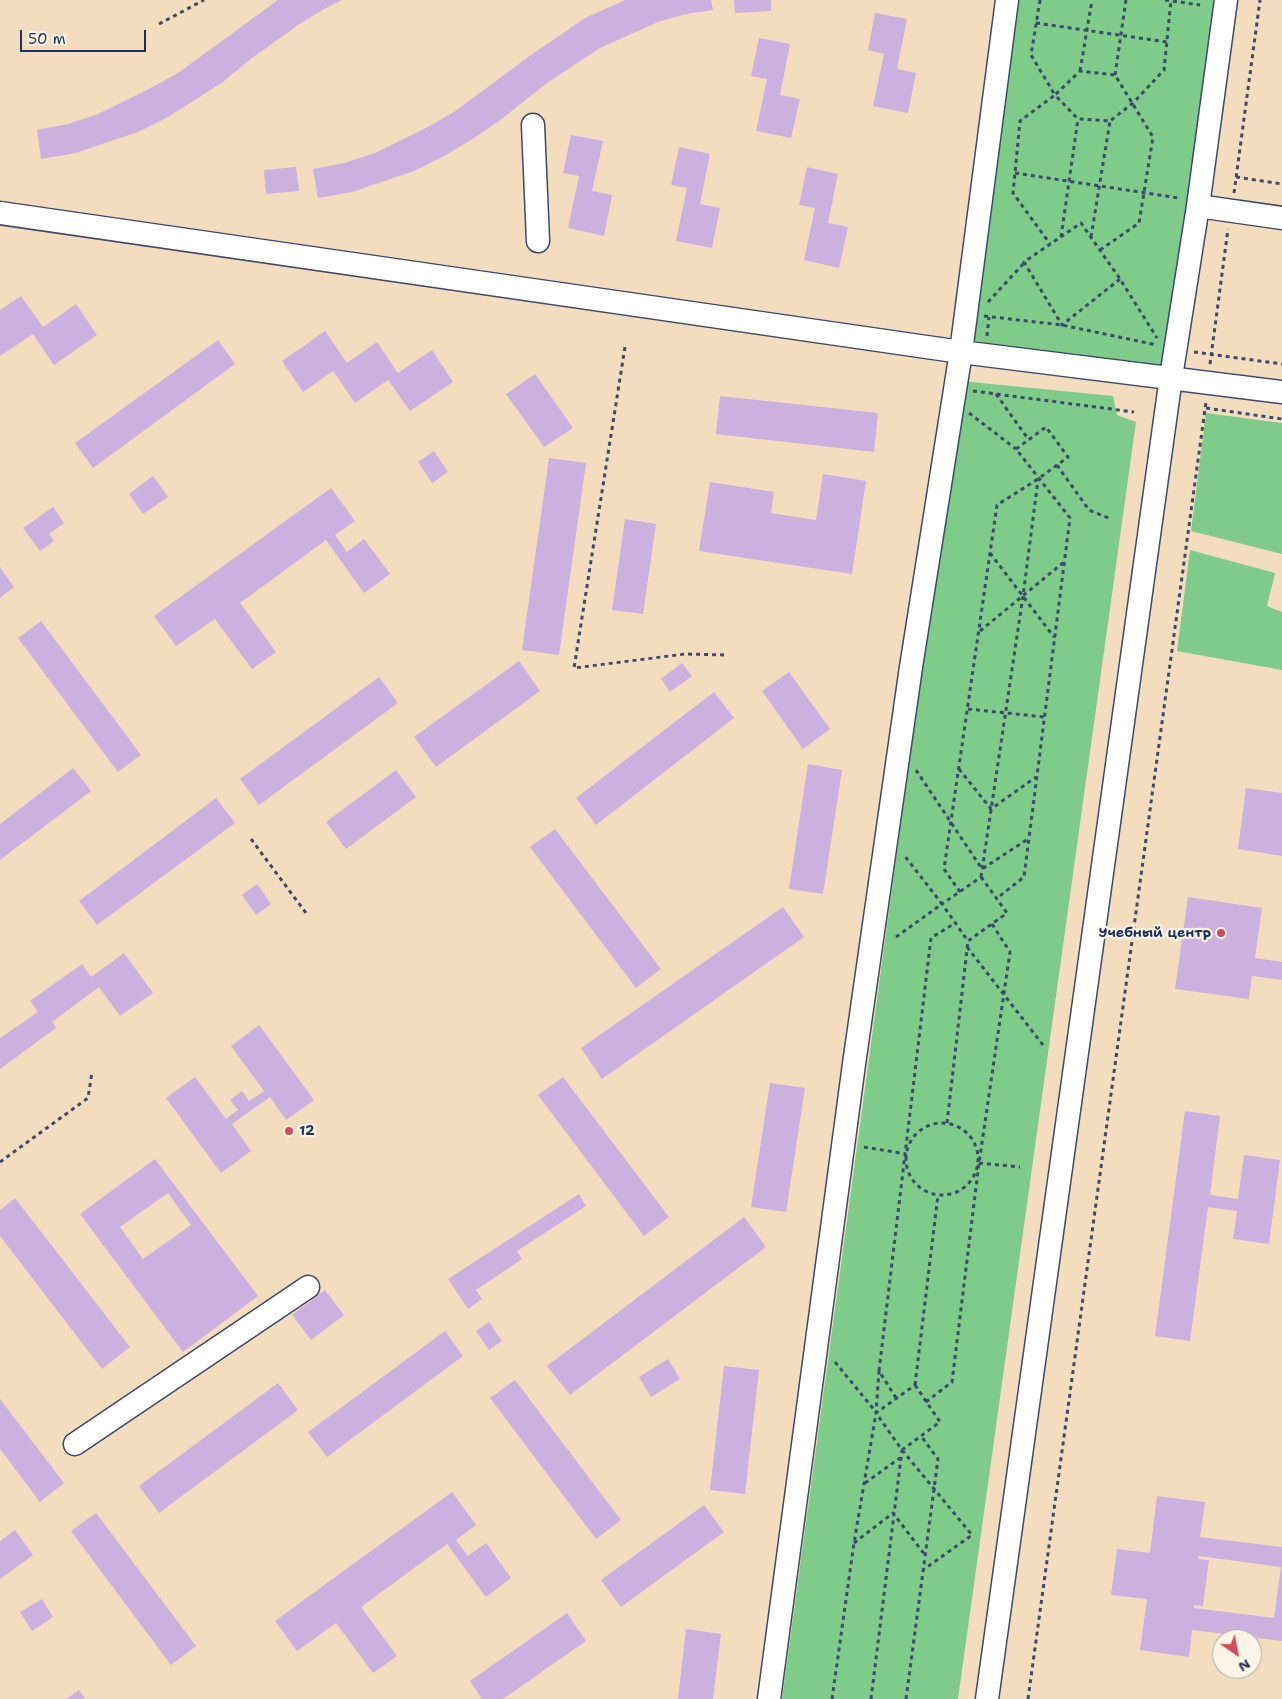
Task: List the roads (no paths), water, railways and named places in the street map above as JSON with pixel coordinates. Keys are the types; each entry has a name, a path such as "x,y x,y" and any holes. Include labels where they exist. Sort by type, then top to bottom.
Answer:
{"street":[{"path":"770,1699 854,1064 911,667 961,352 1006,0"},
{"path":"987,1699 1170,377 1188,202 1226,0"},
{"path":"533,125 538,241"},
{"path":"1188,202 1282,218"},
{"path":"0,214 961,352 1282,392"},
{"path":"75,1444 308,1287"}],"place":[{"name":"Учебный центр","path":"1221,933"},
{"name":"12","path":"289,1131"}]}
